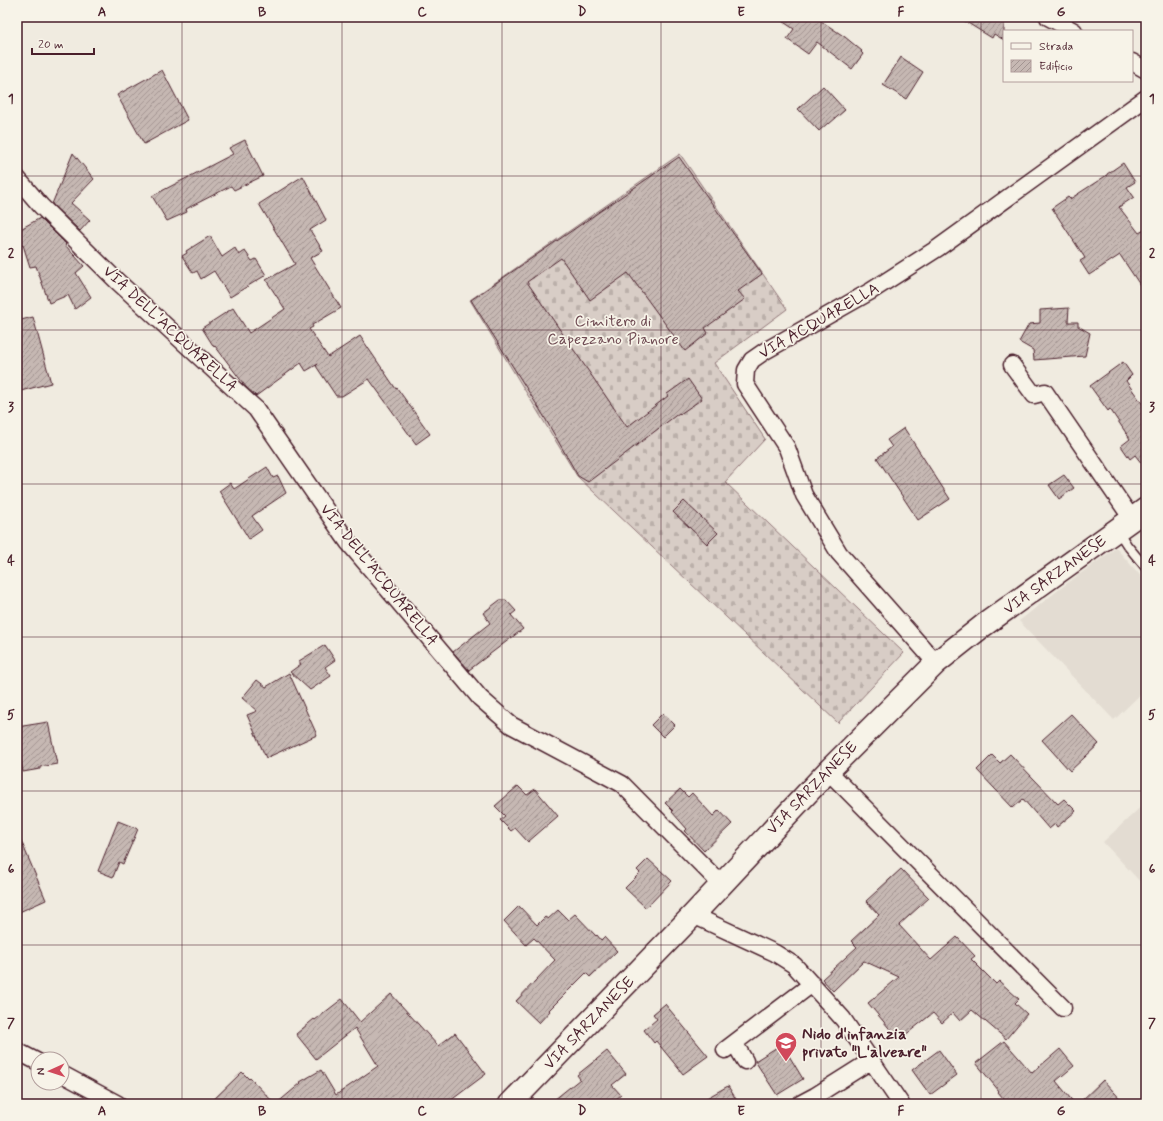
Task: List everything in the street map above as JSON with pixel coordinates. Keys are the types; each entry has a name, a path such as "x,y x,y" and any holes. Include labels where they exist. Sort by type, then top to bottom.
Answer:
{"main road":[{"name":"VIA SARZANESE","path":"510,1104 828,771 936,663 984,625 1132,519"}],"street":[{"path":"1048,17 1072,30"},
{"path":"1133,63 1146,70"},
{"name":"VIA ACQUARELLA","path":"936,663 839,553 804,495 787,448 745,384 746,370 752,360 765,351 871,291 938,248 1146,98"},
{"name":"VIA DELL'ACQUARELLA","path":"17,178 41,206 117,281 256,409 348,542 480,698 511,725 622,784 721,884"},
{"path":"1012,364 1034,395 1045,392 1132,519"},
{"path":"828,771 1063,1008"},
{"path":"692,915 775,952 794,965 842,1019 872,1060 901,1104"},
{"path":"746,1061 730,1047 812,984"},
{"path":"17,1051 30,1058"},
{"path":"800,1104 872,1060"},
{"path":"70,1078 118,1104"}],"lane":[{"path":"1132,519 1127,545 1146,568"}],"shaded area":[{"path":"1116,548 1146,582 1146,689 1114,720 1019,621 1070,581"},
{"path":"1146,802 1146,888 1103,842"}],"green space":[{"name":"Cimitero di Capezzano Pianore","path":"680,154 787,309 714,363 765,439 725,482 904,653 838,723 577,476 470,300"}],"building":[{"path":"776,17 815,17 845,37 862,51 861,52 863,54 852,69 817,42 808,54 787,39 794,29"},
{"path":"958,17 1006,17 1004,19 1003,39 994,34 992,38"},
{"path":"901,57 923,72 906,99 883,85"},
{"path":"162,70 188,120 144,144 117,95"},
{"path":"823,86 845,110 819,131 798,109"},
{"path":"245,140 263,176 234,190 231,186 186,209 187,212 167,221 152,196 233,154 229,148"},
{"path":"73,153 94,179 71,203 90,220 80,231 52,204"},
{"path":"679,157 762,274 738,291 745,299 705,328 708,333 685,351 628,273 590,300 561,258 527,282 627,427 688,379 702,399 680,414 679,413 588,482 578,476 542,413 471,300"},
{"path":"1123,163 1135,182 1127,187 1134,197 1119,207 1139,233 1146,229 1146,294 1120,255 1089,275 1080,261 1085,258 1052,208 1068,197 1070,199"},
{"path":"303,176 326,220 310,230 323,251 310,258 341,308 312,325 313,327 309,329 328,357 360,336 396,389 397,388 430,434 416,444 369,379 342,396 336,396 316,366 318,364 306,371 301,363 256,396 246,387 215,346 214,347 202,328 233,308 249,333 285,309 266,280 295,264 259,204"},
{"path":"40,218 66,244 65,245 84,266 76,273 91,297 75,309 68,295 49,303 36,266 30,267 23,245 17,248 17,231"},
{"path":"210,236 222,257 235,248 239,255 245,251 252,261 256,259 266,275 230,297 214,271 201,279 197,271 193,273 182,256 187,253 186,251"},
{"path":"1069,308 1068,322 1078,322 1078,326 1090,333 1085,356 1034,360 1033,350 1019,342 1029,324 1040,323 1040,310"},
{"path":"33,317 51,383 17,392 17,321"},
{"path":"1123,362 1132,375 1126,381 1146,409 1146,469 1135,455 1130,459 1121,446 1130,439 1110,409 1108,411 1090,386"},
{"path":"904,428 950,499 918,520 877,458 892,447 887,440"},
{"path":"267,467 273,478 278,476 286,493 252,516 262,530 249,539 219,491 230,483 234,489"},
{"path":"1064,475 1074,488 1059,499 1049,485"},
{"path":"684,501 718,533 707,544 673,512"},
{"path":"500,600 506,600 516,611 511,615 523,629 469,670 453,652 490,623 483,613"},
{"path":"325,645 335,660 325,667 331,676 310,690 290,672 301,664 299,661"},
{"path":"289,673 317,735 266,758 247,715 257,711 242,698 257,680 266,687"},
{"path":"663,713 675,725 663,737 651,725"},
{"path":"1071,714 1099,744 1070,771 1042,740"},
{"path":"48,722 57,764 23,772 17,740 17,727"},
{"path":"1010,754 1058,804 1064,799 1076,811 1057,827 1055,824 1049,829 1023,799 1013,808 977,770 992,755 1000,763"},
{"path":"518,786 527,795 535,789 558,816 528,842 515,828 511,831 500,820 505,816 495,806"},
{"path":"680,789 688,797 692,793 713,816 719,810 732,824 704,851 685,831 687,829 665,803"},
{"path":"118,821 138,829 123,864 119,862 113,877 98,871"},
{"path":"17,831 46,900 17,913"},
{"path":"648,859 672,881 646,908 625,888 640,873 637,870"},
{"path":"901,869 929,898 899,925 931,960 957,937 975,956 971,959 996,984 999,981 1019,999 1015,1003 1027,1014 1006,1039 972,1010 960,1021 953,1013 942,1023 933,1013 899,1040 868,1003 899,977 864,961 833,991 822,979 857,947 851,941 879,915 866,901"},
{"path":"519,906 537,925 545,917 548,919 558,910 568,920 575,914 596,936 597,935 601,940 604,937 617,951 590,977 586,973 549,1010 550,1011 539,1023 516,1001 555,960 534,938 526,945 504,921"},
{"path":"391,994 438,1046 455,1033 486,1074 446,1104 276,1104 301,1083 300,1082 321,1070 336,1095 378,1066 355,1028 316,1059 296,1034 342,999 360,1022"},
{"path":"665,1004 708,1056 683,1074 656,1041 654,1043 644,1030 657,1019 653,1014"},
{"path":"1004,1041 1032,1073 1060,1049 1074,1066 1056,1081 1075,1104 1008,1104 976,1063"},
{"path":"782,1044 803,1079 777,1095 755,1061"},
{"path":"939,1050 957,1075 930,1095 912,1070"},
{"path":"607,1051 626,1074 612,1085 621,1095 610,1104 549,1104 580,1079 577,1075"},
{"path":"242,1072 249,1079 250,1078 275,1104 209,1104"},
{"path":"1103,1080 1125,1104 1078,1104"},
{"path":"728,1086 739,1104 696,1104"}],"place":[{"name":"Nido d'infanzia privato \"L'alveare\"","path":"786,1062"}]}
